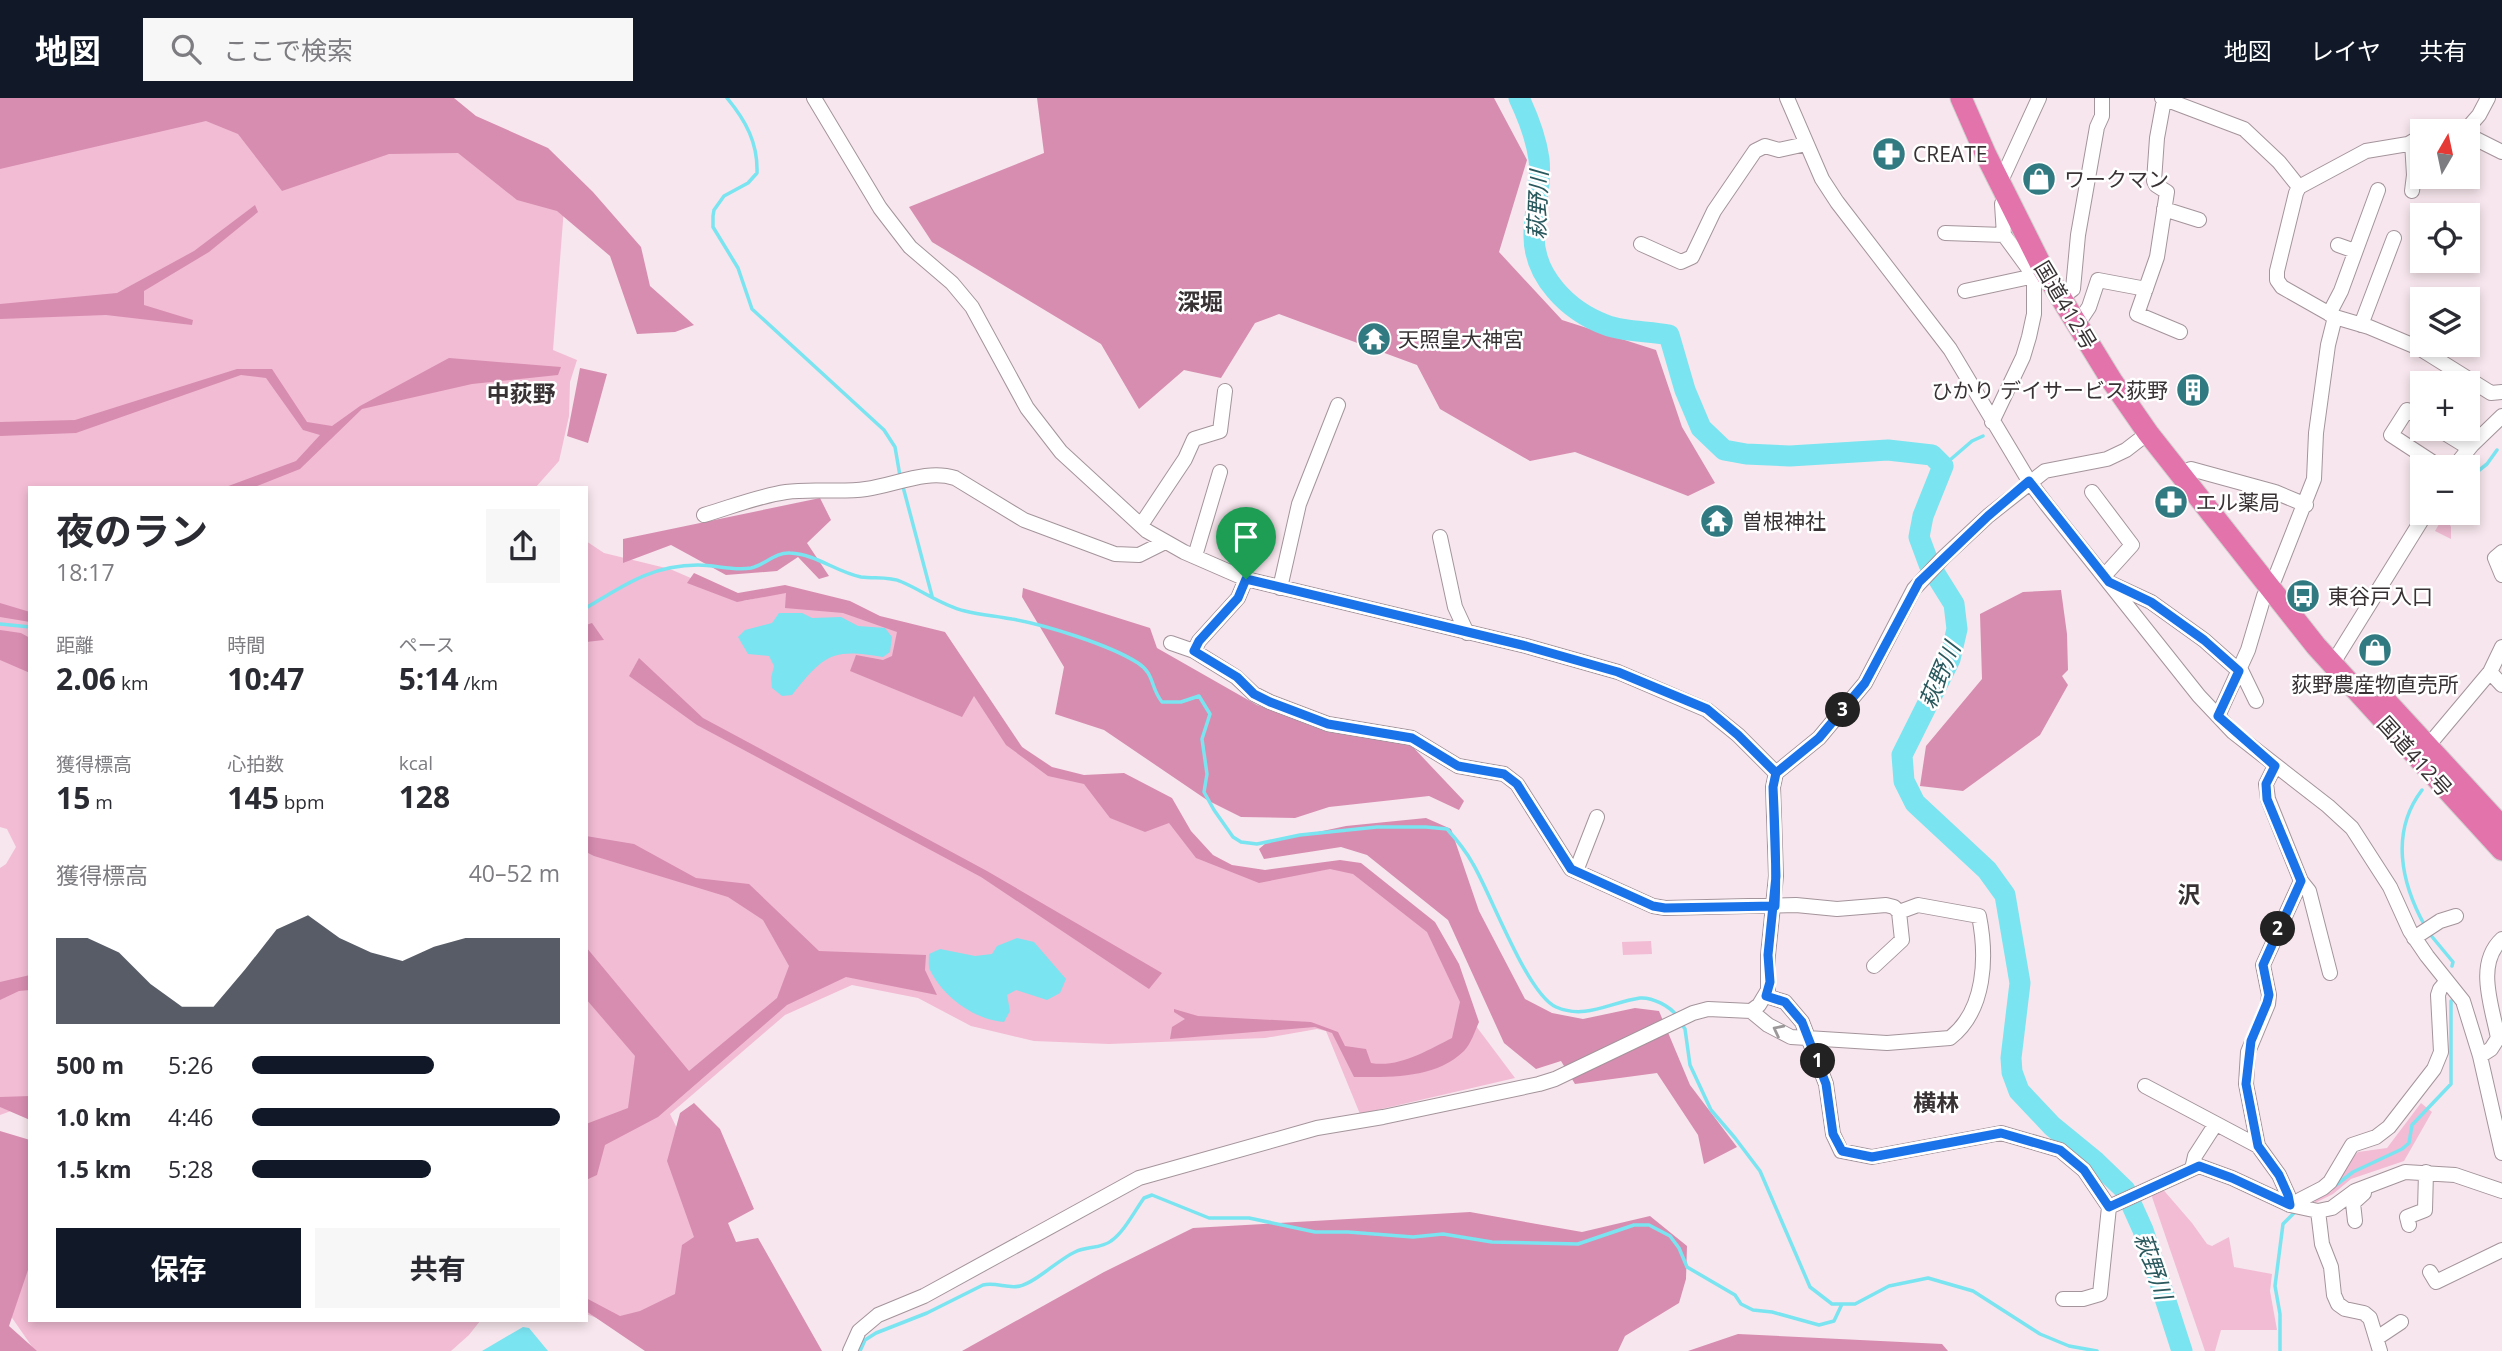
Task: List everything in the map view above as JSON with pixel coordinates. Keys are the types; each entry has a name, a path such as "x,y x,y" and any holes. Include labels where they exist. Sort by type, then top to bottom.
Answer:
{"highway":[{"name":"国道412号","path":"1961,98 2038,272 2061,299 2148,433 2273,590 2502,827"},
{"name":"国道412号","path":"2336,657 2502,850"}],"street":[{"path":"814,98 880,208 910,247 965,296 978,315 1027,408 1061,452 1141,525 1165,542 1246,579 1526,646 1618,672 1707,709 1776,773"},
{"path":"1787,98 1822,179 1950,349 2029,481 2199,696 2275,766 2352,828 2390,887 2414,938 2463,1001 2480,1056 2502,1153"},
{"path":"1992,422 2024,357 2034,314 2038,272 2004,235 2002,204 2004,191 2039,98"},
{"path":"2061,299 2073,289 2078,235 2097,127 2102,116 2102,98"},
{"path":"2476,119 2488,98"},
{"path":"2180,332 2136,317 2157,257 2167,192 2154,181 2163,99 2207,113 2244,129 2279,162 2299,187"},
{"path":"2480,140 2502,152"},
{"path":"2410,141 2366,151 2299,187 2277,280 2282,287 2332,315 2419,348 2491,393 2502,391"},
{"path":"1641,244 1681,262 1692,257 1714,211 1755,151 1765,146 1779,150 1806,144"},
{"path":"2218,716 2273,590 2275,578 2314,479 2316,433 2332,315 2378,190"},
{"path":"2164,209 2199,220"},
{"path":"1945,233 2004,235"},
{"path":"2361,325 2394,237"},
{"path":"2338,245 2355,251"},
{"path":"1965,291 2038,272"},
{"path":"2077,325 2088,307 2098,280 2146,289"},
{"path":"1141,525 1185,459 1194,439 1220,430 1225,391"},
{"path":"1280,588 1299,504 1338,405"},
{"path":"2410,412 2407,410 2391,435 2422,455"},
{"path":"2463,455 2502,416"},
{"path":"1751,1011 1766,996 1770,982 1768,955 1775,906 1773,787 1776,773 1819,738 1865,683 1914,589 1942,558 2029,481 2045,471 2057,467 2086,470 2126,450 2148,433"},
{"path":"2458,441 2469,448"},
{"path":"2179,474 2191,469 2275,492 2305,505"},
{"path":"1195,556 1220,472"},
{"path":"704,515 788,491 866,489 943,474 955,478 1024,520 1115,554 1139,555 1165,542"},
{"path":"2092,492 2132,545 2107,579"},
{"path":"2336,657 2418,525"},
{"path":"1440,537 1455,607 1467,634"},
{"path":"2502,552 2496,558 2502,575"},
{"path":"1194,651 1199,641 1238,598 1246,579"},
{"path":"2107,579 2151,602 2240,669 2256,701"},
{"path":"1171,643 1194,651 1237,677 1254,694 1270,702 1328,724 1412,738 1458,766 1504,774 1517,784 1571,869 1653,906 1796,905 1837,909 1886,905 1894,907 1899,912 1902,940 1874,966"},
{"path":"2427,747 2490,672 2502,647"},
{"path":"2490,672 2502,685"},
{"path":"2275,766 2266,784 2271,820 2322,919 2330,973"},
{"path":"1576,872 1597,817"},
{"path":"2295,1206 2279,1175 2258,1146 2246,1084 2248,1052 2269,995 2263,965 2301,881"},
{"path":"850,1351 859,1331 878,1315 924,1296 1139,1178 1317,1128 1539,1084 1555,1079 1679,1019 1708,1009 1751,1011 1768,1025 1791,1037 1887,1043 1943,1040 1954,1034 1978,1000 1984,946 1979,916 1917,905 1899,912"},
{"path":"2414,938 2440,921 2456,916"},
{"path":"2480,1056 2491,1049 2498,1038 2499,1022 2486,971 2488,957 2493,947 2502,939"},
{"path":"2295,1206 2330,1182 2352,1145 2376,1137 2389,1127 2434,1069 2441,1052 2438,995 2447,981"},
{"path":"1766,996 1785,1002 1798,1015 1826,1084 1833,1134 1842,1151 1872,1157 2001,1133 2060,1150 2084,1170 2113,1205 2100,1294 2083,1299 2063,1299"},
{"path":"2145,1086 2258,1146"},
{"path":"2192,1169 2195,1156 2215,1125"},
{"path":"2113,1205 2199,1166 2295,1206 2318,1211 2332,1208 2355,1191 2406,1172 2455,1175 2502,1191"},
{"path":"2407,1217 2425,1210 2426,1172"},
{"path":"2355,1221 2353,1203 2370,1185"},
{"path":"2318,1211 2322,1244 2331,1267 2337,1304 2345,1309 2364,1313 2370,1318 2379,1345 2401,1322"},
{"path":"2436,1281 2502,1251"}],"shaded area":[{"path":"0,98 423,108 566,182 553,350 577,360 570,382 569,416 559,461 537,486 28,486 28,1108 22,1107 0,1115 0,868 6,864 16,847 7,829 0,827"},
{"path":"0,98 454,98 476,116 548,148 593,192 641,247 650,286 694,325 675,332 637,334 610,256 557,211 517,200 458,153 389,154 282,191 238,134 206,121 0,169"},
{"path":"1037,98 1494,98 1527,160 1499,252 1562,320 1656,350 1682,427 1715,483 1688,496 1575,452 1530,461 1440,409 1417,365 1279,314 1255,323 1221,378 1184,370 1139,409 1101,344 932,242 909,207 1044,153"},
{"path":"255,205 258,212 209,252 144,291 144,305 193,320 192,325 106,315 0,319 0,304 117,293 194,251"},
{"path":"449,358 561,367 558,375 472,384 362,409 300,469 257,486 228,486 296,461 320,435 303,430 266,378 241,375 76,433 0,436 0,422 75,420 237,369 272,369 307,422 332,426 360,406"},
{"path":"580,368 607,374 588,443 567,436"},
{"path":"820,498 831,520 807,543 829,576 819,579 798,557 777,571 726,575 671,545 623,563 623,539"},
{"path":"2439,525 2450,525 2451,539 2435,531"},
{"path":"588,542 604,553 670,569 744,601 787,591 935,636 997,723 1049,773 1122,780 1211,858 1234,869 1263,874 1329,864 1357,867 1429,923 1473,1022 1515,1078 1360,1114 1326,1031 1317,1029 1265,1038 1109,1044 1034,1041 971,1026 918,998 852,985 785,1015 670,1114 737,1252 629,1330 588,1315"},
{"path":"694,573 738,593 785,585 850,601 880,616 945,632 1022,747 1052,767 1084,775 1124,773 1172,798 1191,831 1213,855 1232,865 1265,870 1340,860 1361,863 1435,922 1459,964 1479,1022 1469,1045 1452,1060 1426,1072 1354,1077 1332,1033 1315,1027 1170,1039 1172,1027 1185,1019 1174,1012 1174,1009 1198,1016 1311,1022 1338,1032 1345,1046 1366,1049 1371,1063 1392,1063 1413,1057 1452,1038 1460,1002 1427,932 1353,874 1330,869 1259,883 1196,858 1169,823 1145,832 1110,818 1084,784 1048,776 1006,745 974,696 962,717 850,671 856,655 883,660 892,656 897,632 843,613 785,608 786,593 737,602 687,583"},
{"path":"1023,588 1150,628 1157,648 1257,705 1339,733 1411,745 1464,801 1459,810 1429,796 1329,807 1295,818 1241,817 1207,800 1104,730 1055,714 1064,667 1022,597"},
{"path":"2061,590 2067,634 2068,670 2062,676 2068,685 2040,735 1963,791 1920,786 1926,746 1982,679 1980,614 2023,592"},
{"path":"0,603 28,611 28,622 0,617"},
{"path":"592,623 604,640 588,642 588,624"},
{"path":"0,630 21,633 28,637 28,672 0,660"},
{"path":"639,658 703,718 987,871 1162,973 1149,989 981,877 697,725 629,676"},
{"path":"1426,818 1451,829 1479,911 1525,999 1552,1013 1583,1019 1635,1008 1659,1011 1690,1085 1737,1147 1704,1164 1698,1135 1657,1073 1575,1084 1561,1061 1536,1069 1504,1043 1448,920 1367,855 1341,847 1264,859 1259,849 1266,843 1346,826"},
{"path":"588,836 634,844 696,878 749,884 819,951 926,955 925,970 937,995 846,977 787,1005 658,1117 605,1145 597,1175 588,1179 588,1123 628,1108 635,1056 588,1001 588,949 689,1071 777,998 789,966 763,920 728,897 588,853"},
{"path":"1651,941 1652,954 1623,955 1622,942"},
{"path":"28,975 28,990 19,991 0,1000 0,982"},
{"path":"28,1096 28,1119 0,1107 0,1097"},
{"path":"694,1103 720,1129 754,1209 728,1223 736,1242 758,1238 822,1351 645,1351 588,1312 588,1299 620,1316 640,1311 675,1294 682,1245 694,1237 667,1161 680,1113"},
{"path":"2421,1103 2432,1112 2404,1161 2351,1179 2333,1194 2315,1203 2314,1200 2331,1192 2338,1184 2350,1160 2358,1152 2387,1148"},
{"path":"0,1131 28,1139 28,1270 9,1326 37,1351 0,1351"},
{"path":"2160,1186 2207,1244 2212,1246 2229,1237 2234,1267 2272,1274 2270,1291 2277,1330 2221,1330 2215,1351 2205,1351 2152,1197 2154,1189"},
{"path":"1470,1212 1582,1232 1650,1216 1687,1246 1686,1279 1679,1303 1625,1336 1618,1351 962,1351 1104,1272 1193,1228"},
{"path":"28,1218 28,1322 479,1322 451,1351 35,1351 8,1312"},
{"path":"1738,1334 1942,1344 1948,1351 1688,1351"}],"water":[{"path":"779,613 802,613 812,618 841,617 858,626 885,628 892,637 890,652 883,657 851,654 830,658 812,671 792,695 782,696 772,688 774,666 769,656 748,654 738,637 745,630 772,623"},
{"path":"1017,938 1034,942 1066,979 1060,993 1047,1000 1016,990 1007,995 1010,1011 1004,1022 982,1017 951,998 929,968 929,954 940,949 975,956 992,954 997,946"},
{"path":"523,1327 529,1328 548,1351 482,1351"}],"waterway":[{"path":"727,98 750,133 757,173 748,183 724,196 714,210 713,227 738,268 752,309 884,430 895,447 900,476"},
{"name":"萩野川","path":"1519,98 1536,143 1539,159 1534,234 1539,264 1546,278 1566,301 1592,319 1621,329 1669,335 1685,390 1701,428 1724,450 1790,456 1888,450 1932,455 1943,466 1923,516 1919,537 1929,564 1954,604 1957,629 1950,659 1902,755 1904,781 1915,803 1987,870 2005,895 2020,983 2011,1058 2012,1072 2019,1091 2052,1126 2125,1190 2143,1230 2182,1351"},
{"path":"1943,466 1972,441 1983,436"},
{"path":"2480,470 2497,450"},
{"path":"902,483 932,596"},
{"path":"588,607 639,578 666,568 698,565 751,568 790,553 809,556 861,577 897,580 957,609 1026,622 1095,643 1126,656 1143,667 1162,702 1181,702 1199,696 1210,714 1202,739 1207,774 1204,792 1233,837 1241,842 1257,844 1300,835 1377,827 1447,829 1481,878 1510,942 1533,983 1556,1007 1567,1011 1588,1011 1645,998 1665,1006 1677,1016"},
{"path":"0,624 28,627"},
{"path":"2422,790 2406,823 2402,858 2410,893 2425,926"},
{"path":"2429,933 2453,962 2452,966"},
{"path":"2336,1185 2353,1172 2402,1149 2409,1143 2412,1125 2451,1084 2451,1001"},
{"path":"1681,1023 1685,1029 1690,1065 1711,1110 1760,1171 1810,1287 1832,1304 1855,1304 1889,1286 1928,1278 1973,1291 2040,1334 2069,1346 2097,1351"},
{"path":"860,1351 865,1340 876,1333 927,1313 983,1285 1020,1286 1075,1252 1107,1244 1129,1221 1144,1198 1152,1195 1209,1218 1249,1218 1315,1232 1413,1237 1443,1234 1492,1242 1578,1244 1634,1225 1649,1225 1670,1236 1679,1248 1687,1267 1735,1295 1741,1304 1753,1310 1772,1312 1819,1325 1834,1321 1842,1304"},
{"path":"2280,1351 2280,1314 2275,1286 2283,1224 2297,1210"}],"place":[{"name":"CREATE","path":"1889,154"},
{"name":"ワークマン","path":"2039,179"},
{"name":"天照皇大神宮","path":"1374,339"},
{"name":"ひかり デイサービス荻野","path":"2193,390"},
{"name":"エル薬局","path":"2171,502"},
{"name":"曽根神社","path":"1717,521"},
{"name":"東谷戸入口","path":"2303,596"},
{"name":"荻野農産物直売所","path":"2375,650"}],"district":[{"name":"深堀","path":"1200,301"},
{"name":"中荻野","path":"521,393"},
{"name":"沢","path":"2189,894"},
{"name":"横林","path":"1936,1102"}],"route":[{"path":"1246,579 1238,598 1199,641 1194,651 1237,677 1254,694 1328,724 1412,738 1464,768 1504,774 1517,784 1571,869 1653,906 1775,906 1776,858 1773,787 1774,779 1776,773 1819,738 1865,683 1919,582 1942,558 2029,481 2109,582 2151,602 2204,640 2239,671 2218,716 2233,732 2275,766 2266,784 2267,799 2301,881 2263,965 2269,995 2264,1016 2248,1052 2246,1084 2258,1146 2279,1175 2290,1205 2199,1166 2109,1207 2084,1170 2060,1150 2001,1133 1872,1157 1842,1151 1833,1134 1826,1084 1802,1022 1785,1002 1766,996 1770,982 1768,955 1775,906 1773,787 1776,773 1738,735 1707,709 1618,672 1526,646 1458,632 1246,579"}]}
